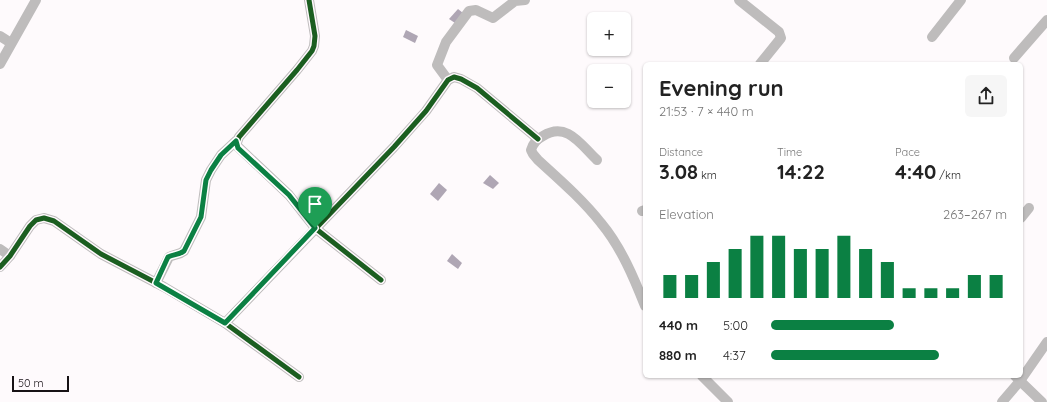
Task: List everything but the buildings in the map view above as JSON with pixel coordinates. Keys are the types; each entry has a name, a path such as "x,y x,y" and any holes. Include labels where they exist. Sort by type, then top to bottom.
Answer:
{"street":[{"path":"0,64 36,0"},
{"path":"156,283 168,257 180,254 184,251 201,217 206,180 221,155 236,141 312,51 315,36 309,0"},
{"path":"448,80 437,65 446,42 469,11 476,10 493,18 515,1 526,0"},
{"path":"739,0 779,32 780,38 777,45 762,62"},
{"path":"932,37 961,0"},
{"path":"1014,58 1047,20"},
{"path":"0,36 11,43"},
{"path":"225,323 421,117 448,80 454,77 461,78 473,85 538,139"},
{"path":"597,160 568,132 558,130 550,132 538,139 532,146 531,150 533,154 602,223 637,284 643,300"},
{"path":"236,141 238,148 289,195 315,228 381,280"},
{"path":"1023,216 1029,208"},
{"path":"0,268 36,220 44,218 54,221 101,254 156,283 225,323 300,377"},
{"path":"0,249 10,256"},
{"path":"1023,372 1047,342"},
{"path":"704,378 726,401"},
{"path":"1002,402 1018,378 1042,402"}],"cycle path":[{"path":"309,0 315,36 312,51 239,137 236,145 289,195 315,228 381,280"},
{"path":"225,323 394,147 426,111 448,80 454,77 461,79 477,88 538,139"},
{"path":"0,267 10,256 30,226 36,220 44,218 54,221 101,254 164,287 225,323 299,377"}],"route":[{"path":"236,141 238,148 289,195 315,228 225,323 156,283 168,257 180,254 184,251 201,217 206,180 221,155 236,141"}]}
